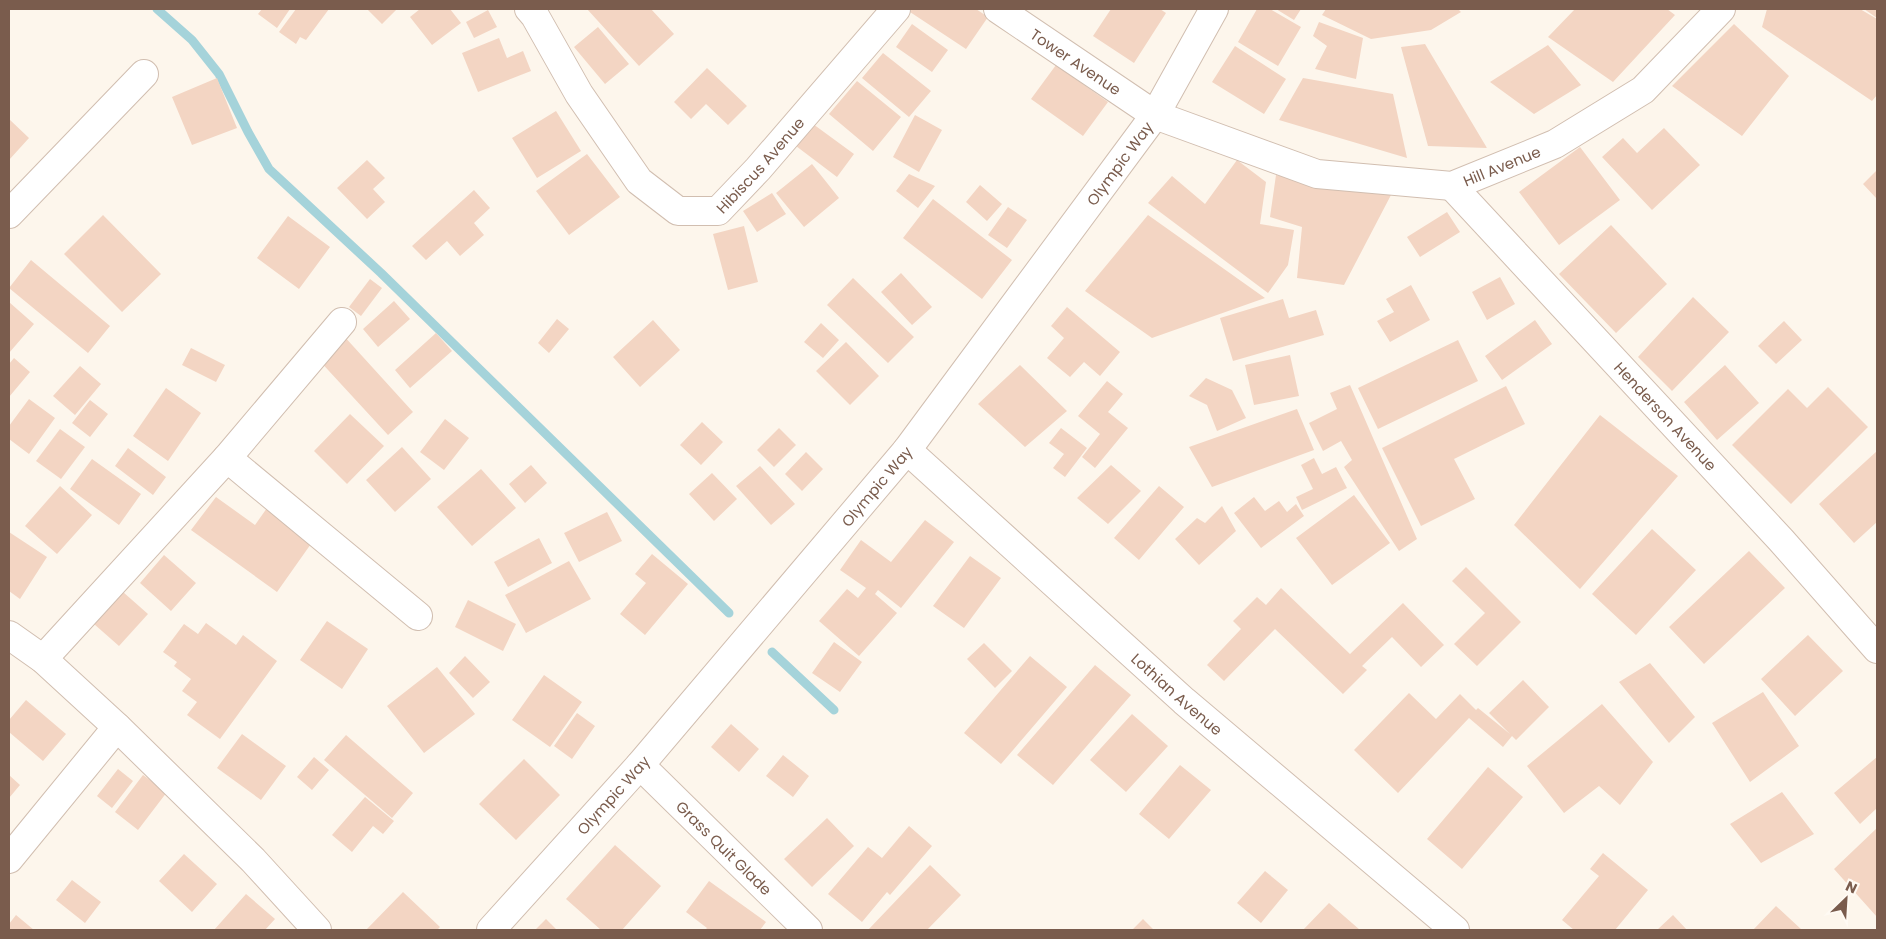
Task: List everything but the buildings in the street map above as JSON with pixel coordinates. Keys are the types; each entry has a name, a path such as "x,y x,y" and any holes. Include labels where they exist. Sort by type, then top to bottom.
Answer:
{"street":[{"name":"Hibiscus Avenue","path":"536,11 579,94 639,180 678,211 718,211 758,170 896,9"},
{"name":"Tower Avenue","path":"998,9 1154,115"},
{"name":"Olympic Way","path":"491,930 640,765 907,450 1154,115 1214,9"},
{"name":"Hill Avenue","path":"1154,115 1316,174 1452,186 1555,144 1642,90 1721,9"},
{"path":"9,214 144,74"},
{"name":"Henderson Avenue","path":"1452,186 1775,533 1877,649"},
{"path":"43,659 227,458 342,322"},
{"name":"Lothian Avenue","path":"907,450 1184,701 1455,930"},
{"path":"227,458 418,616"},
{"path":"9,635 43,659 117,727 253,860 317,930"},
{"path":"9,859 117,727"},
{"name":"Grass Quit Glade","path":"640,765 808,930"}],"waterway":[{"path":"157,9 192,40 219,74 269,169 381,273 729,613"},
{"path":"772,652 834,710"}]}
